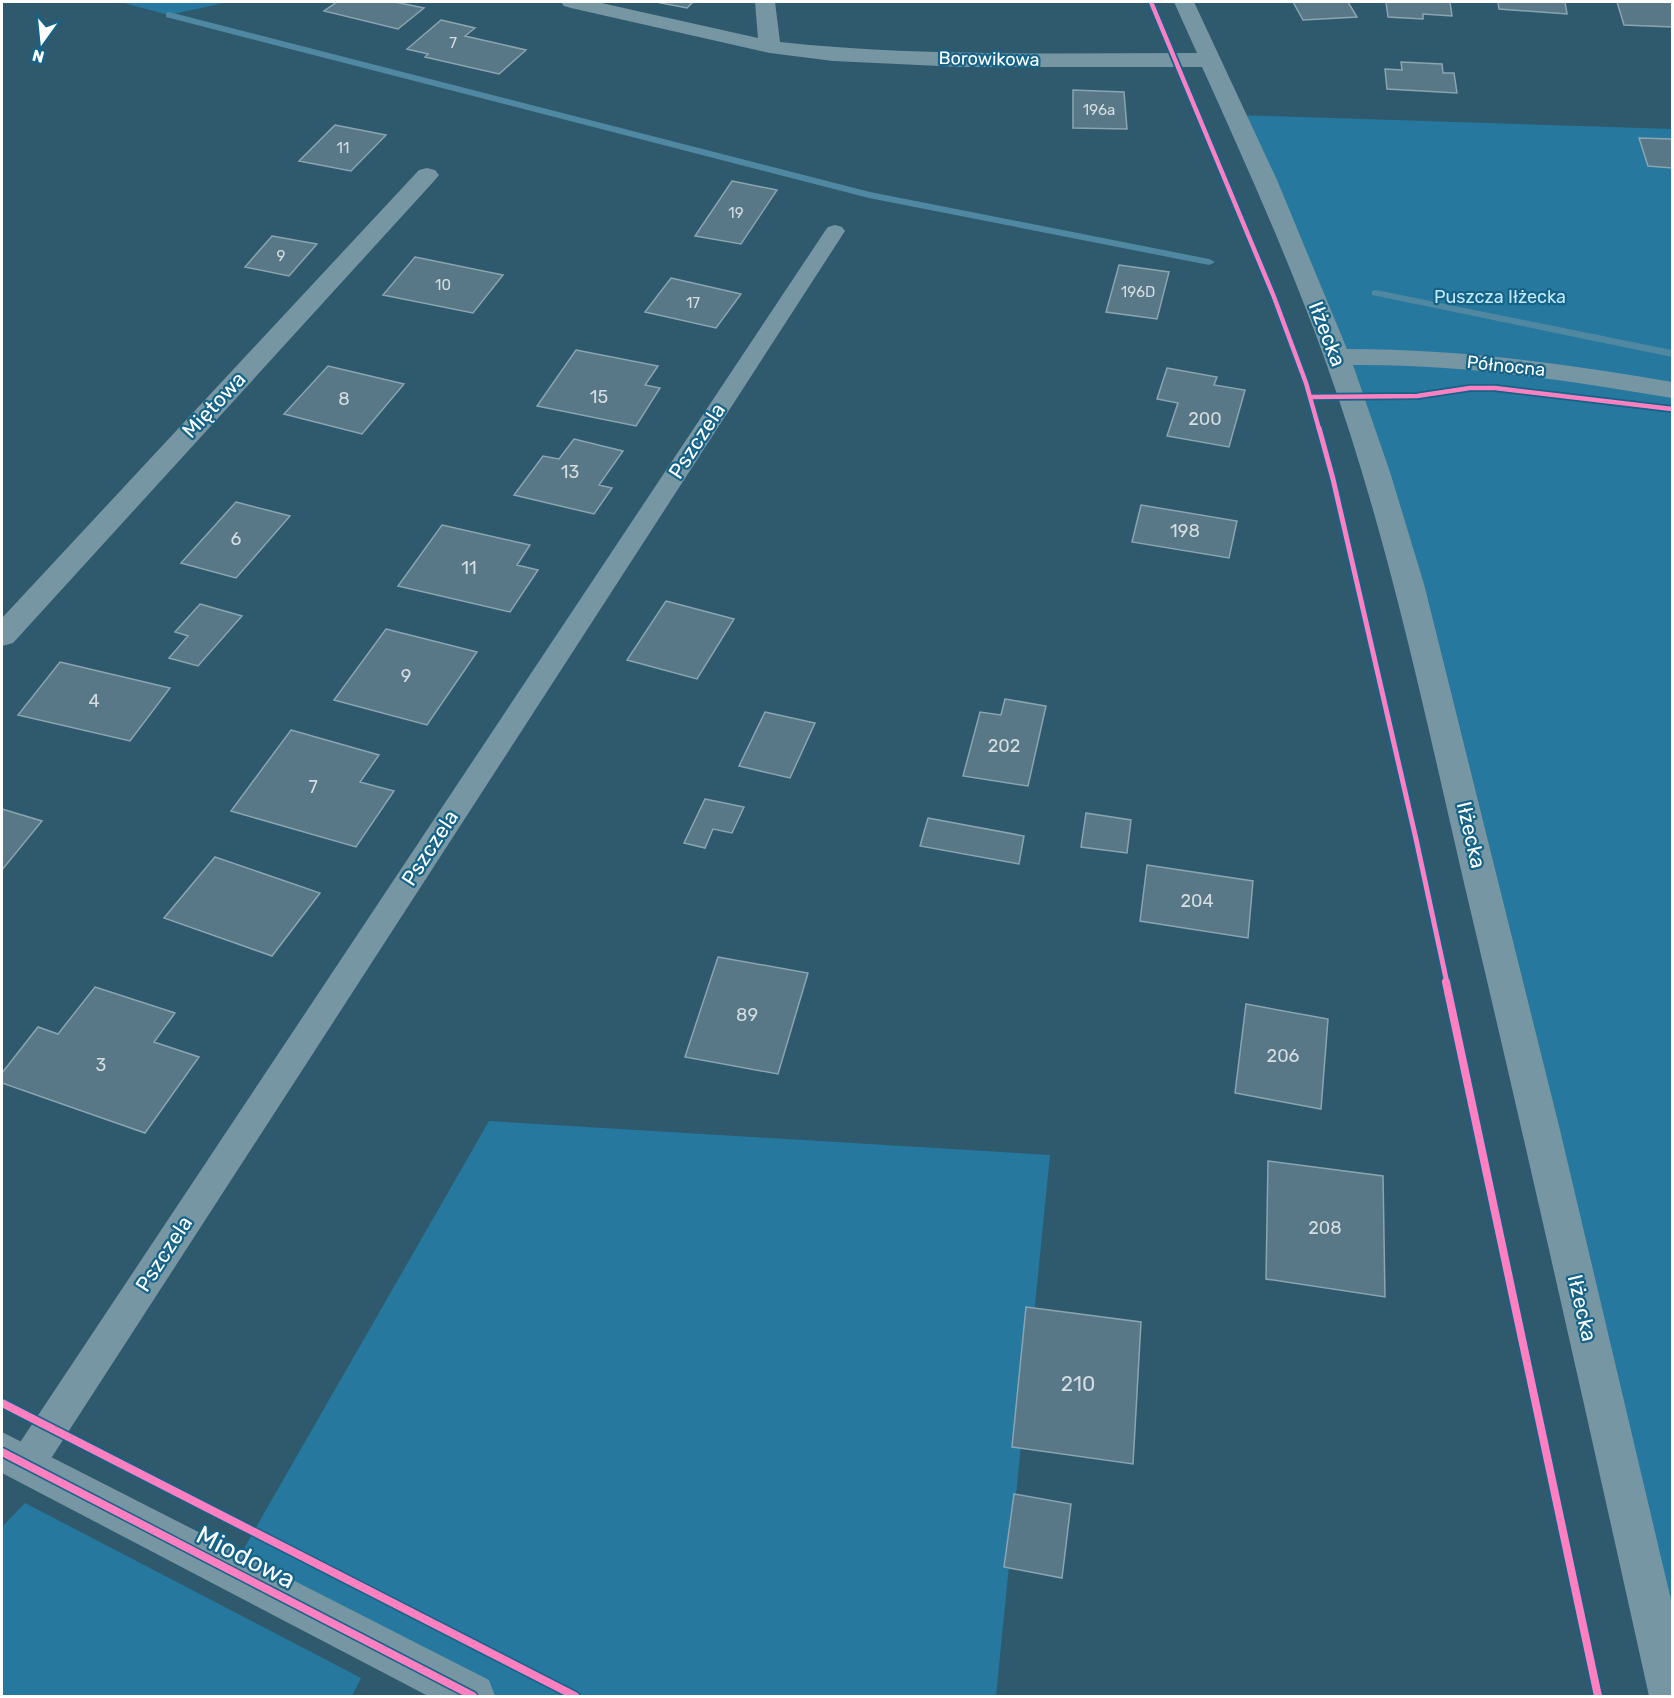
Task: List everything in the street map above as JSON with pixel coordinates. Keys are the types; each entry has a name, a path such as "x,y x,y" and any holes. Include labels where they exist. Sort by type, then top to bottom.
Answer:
{"street":[{"name":"Borowikowa","path":"572,2 770,47 833,54 962,60 1209,60"},
{"path":"765,2 770,47"},
{"name":"Iłżecka","path":"1184,2 1265,180 1337,357 1392,528 1437,696 1541,1130 1672,1696"},
{"name":"Miętowa","path":"2,636 427,175"},
{"name":"Północna","path":"1337,357 1392,356 1503,364 1672,390"},
{"name":"Miodowa","path":"14,1458 473,1696"}],"lane":[{"name":"Pszczela","path":"14,1458 835,231"}],"green space":[{"path":"120,2 228,2 169,15"},
{"name":"Puszcza Iłżecka","path":"1236,115 1672,129 1672,1696 1541,1130 1409,584"},
{"path":"489,1121 1050,1155 996,1696 473,1696 231,1571"},
{"path":"25,1503 361,1678 352,1696 2,1696 2,1527"}],"building":[{"path":"337,2 395,2 424,8 398,29 324,11"},
{"path":"656,2 693,2 687,8"},
{"path":"1293,2 1348,2 1357,17 1303,20"},
{"path":"1386,2 1450,2 1452,16 1423,14 1423,19 1388,17"},
{"path":"1498,2 1565,2 1567,14 1499,9"},
{"path":"1617,2 1672,2 1672,27 1624,25"},
{"path":"441,20 475,28 465,36 526,50 499,74 425,57 428,54 407,49"},
{"path":"1401,62 1442,64 1443,73 1454,73 1457,93 1387,89 1385,69 1402,70"},
{"path":"1073,90 1124,92 1127,129 1073,128"},
{"path":"335,125 386,135 351,171 299,161"},
{"path":"1639,138 1672,139 1672,168 1648,166"},
{"path":"732,181 777,190 741,244 695,236"},
{"path":"272,236 317,244 289,276 245,267"},
{"path":"415,257 503,275 473,313 383,295"},
{"path":"1119,265 1169,272 1157,319 1106,312"},
{"path":"671,278 741,294 716,328 645,312"},
{"path":"576,350 658,366 645,385 660,388 636,426 537,406"},
{"path":"328,366 404,384 362,434 284,414"},
{"path":"1167,368 1217,377 1214,385 1245,390 1229,447 1167,436 1178,403 1157,399"},
{"path":"574,439 623,451 599,485 612,488 594,514 514,495 543,456 559,459"},
{"path":"236,502 290,516 236,578 181,563"},
{"path":"1141,505 1237,521 1229,558 1132,542"},
{"path":"442,525 530,545 517,565 538,570 510,612 398,586"},
{"path":"666,601 734,619 697,679 627,660"},
{"path":"200,604 242,616 198,666 169,658 188,636 175,632"},
{"path":"386,629 477,652 427,725 334,700"},
{"path":"60,662 170,688 130,741 18,715"},
{"path":"1005,699 1046,706 1028,786 963,776 980,712 1001,715"},
{"path":"765,712 815,723 790,778 739,766"},
{"path":"291,730 379,755 360,782 394,791 356,847 231,811"},
{"path":"705,799 744,807 732,833 713,829 705,848 684,843"},
{"path":"2,809 42,821 2,870"},
{"path":"1086,813 1131,820 1127,853 1081,847"},
{"path":"928,818 1024,836 1019,864 920,846"},
{"path":"215,857 320,893 272,956 164,918"},
{"path":"1147,865 1253,881 1248,938 1140,921"},
{"path":"718,957 808,973 778,1074 685,1057"},
{"path":"95,987 175,1013 154,1042 199,1057 145,1133 2,1083 2,1073 38,1027 58,1034"},
{"path":"1246,1004 1328,1019 1321,1109 1235,1093"},
{"path":"1268,1161 1383,1176 1385,1297 1266,1279"},
{"path":"1026,1307 1141,1322 1133,1464 1012,1447"},
{"path":"1014,1494 1071,1504 1062,1578 1004,1567"}],"waterway":[{"path":"169,15 869,195 1209,262"},
{"path":"1376,293 1672,354"}],"cycle path":[{"path":"1151,2 1274,297 1306,383 1333,479 1416,839 1598,1696"},
{"path":"1310,397 1417,396 1470,388 1495,388 1672,409"},
{"path":"2,1403 575,1696"},
{"path":"2,1452 473,1696"}]}
